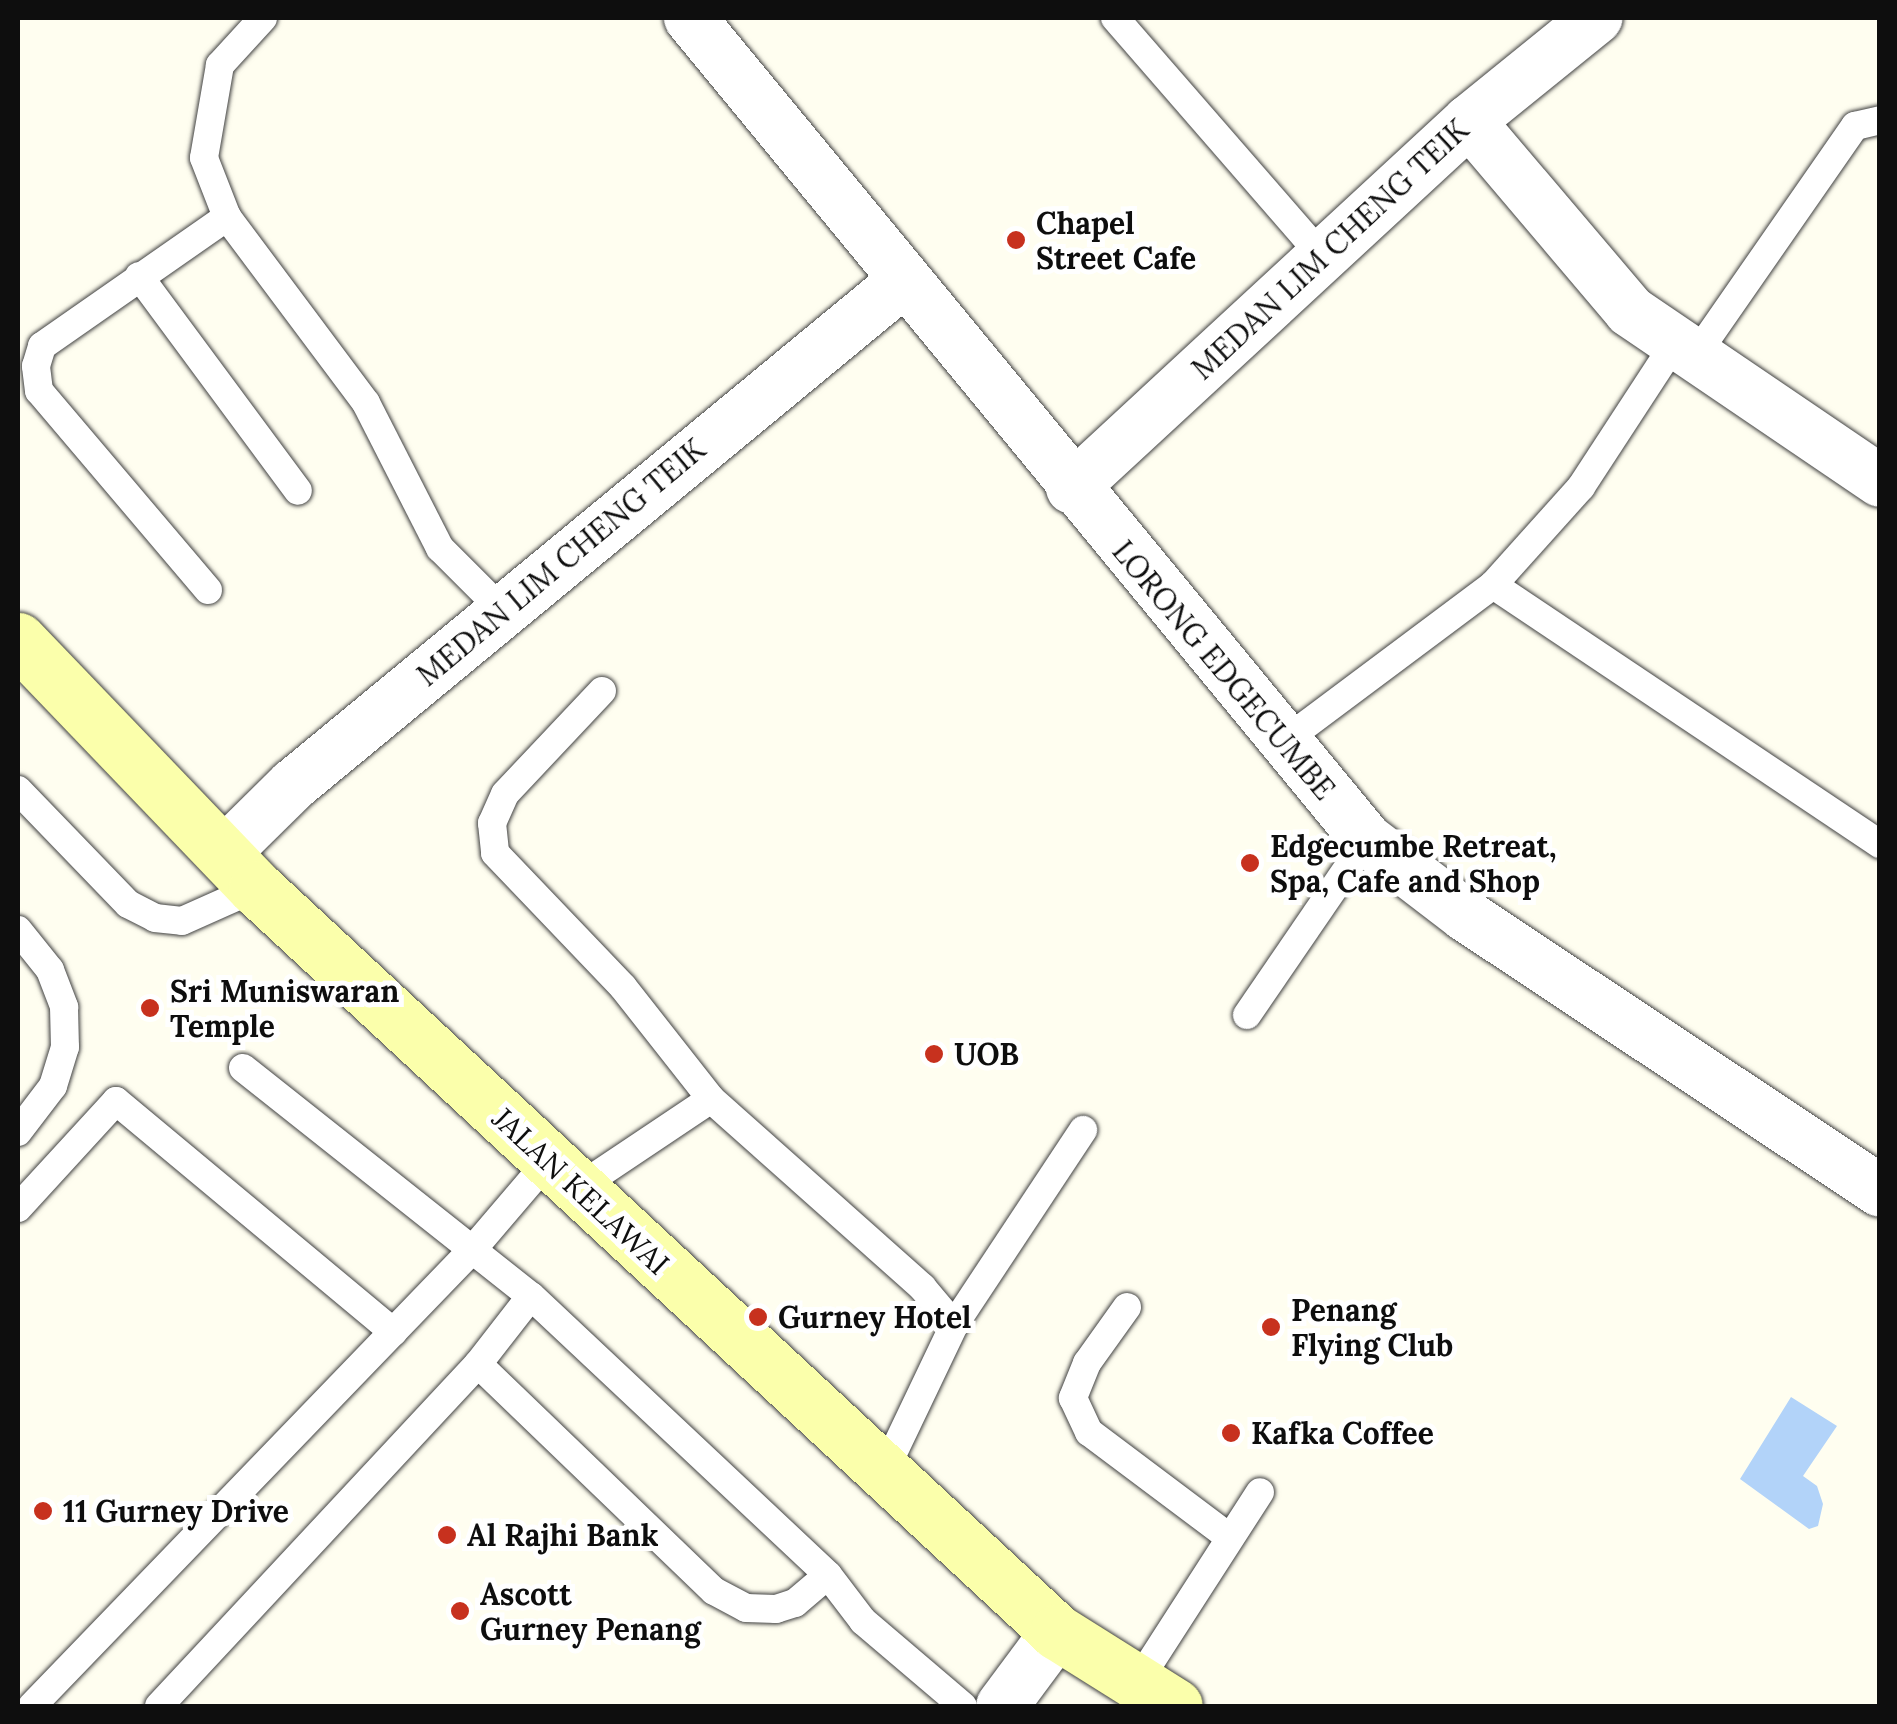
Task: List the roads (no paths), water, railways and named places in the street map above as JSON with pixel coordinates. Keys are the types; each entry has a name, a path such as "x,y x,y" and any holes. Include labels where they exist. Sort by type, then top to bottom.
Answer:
{"main road":[{"name":"JALAN KELAWAI","path":"18,640 240,871 884,1472 1057,1632 1156,1694"}],"street":[{"name":"LORONG EDGECUMBE","path":"690,18 1072,488 1366,840 1465,915 1880,1191"},
{"name":"MEDAN LIM CHENG TEIK","path":"1072,488 1469,121 1596,18"},
{"path":"1469,121 1630,311 1683,352 1880,481"},
{"name":"MEDAN LIM CHENG TEIK","path":"240,871 293,785 905,280"},
{"path":"1002,1706 1057,1632"}],"lane":[{"path":"263,18 220,65 204,158 227,217 366,403 440,548 502,610"},
{"path":"1115,18 1322,256"},
{"path":"1283,742 1493,585 1582,487 1855,126 1880,120"},
{"path":"208,590 39,390 42,346 227,217"},
{"path":"139,276 298,491"},
{"path":"1493,585 1880,844"},
{"path":"602,691 505,794 492,823 496,853 623,987 711,1099 922,1287 954,1325"},
{"path":"18,790 128,904 155,918 182,921 240,871"},
{"path":"1246,1015 1366,840"},
{"path":"18,930 50,970 64,1007 64,1047 53,1086 18,1132"},
{"path":"243,1068 531,1296 828,1575 863,1621 964,1706"},
{"path":"32,1706 473,1250 563,1174 711,1099"},
{"path":"18,1208 116,1100 394,1332"},
{"path":"884,1472 954,1325 1083,1130"},
{"path":"159,1706 478,1364 531,1296"},
{"path":"1127,1307 1087,1363 1073,1398 1089,1432 1230,1538"},
{"path":"478,1364 714,1590 746,1608 776,1609 795,1604 828,1575"},
{"path":"1156,1694 1230,1538 1260,1492"}],"water":[{"path":"1791,1397 1837,1426 1803,1476 1817,1486 1823,1504 1818,1526 1809,1529 1740,1479"}],"place":[{"name":"Chapel Street Cafe","path":"1016,240"},
{"name":"Edgecumbe Retreat, Spa, Cafe and Shop","path":"1250,863"},
{"name":"Sri Muniswaran Temple","path":"150,1008"},
{"name":"UOB","path":"934,1054"},
{"name":"Gurney Hotel","path":"758,1317"},
{"name":"Penang Flying Club","path":"1271,1327"},
{"name":"Kafka Coffee","path":"1231,1433"},
{"name":"11 Gurney Drive","path":"43,1511"},
{"name":"Al Rajhi Bank","path":"447,1535"},
{"name":"Ascott Gurney Penang","path":"460,1611"}]}
